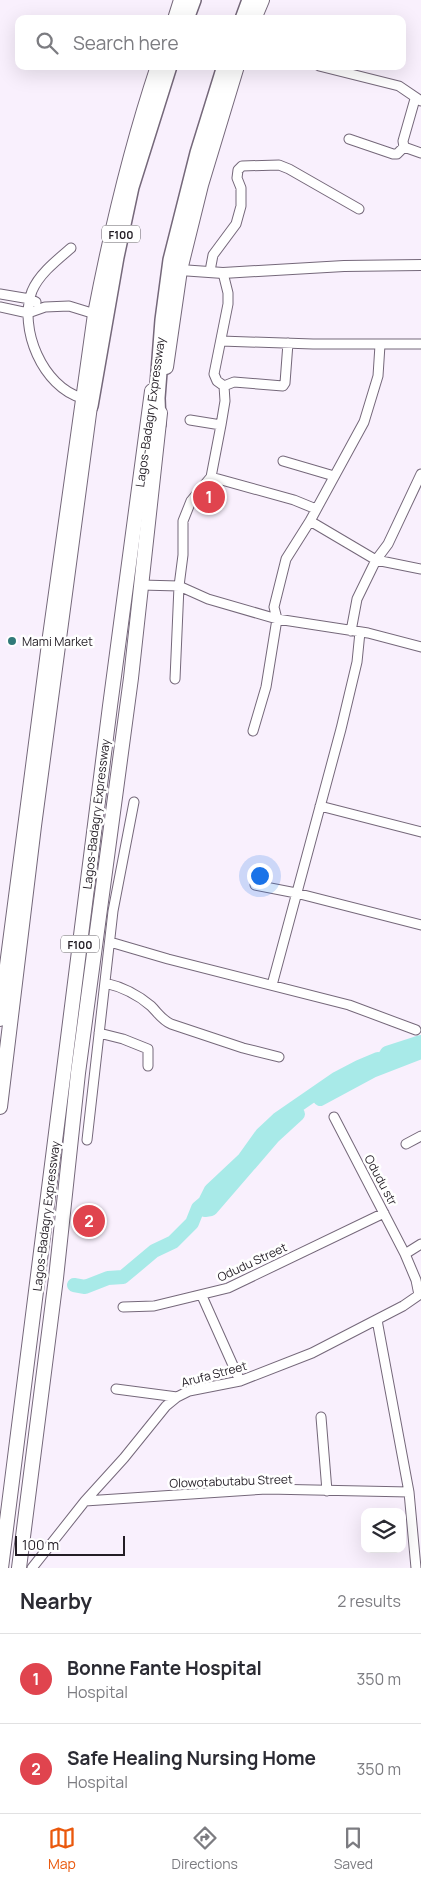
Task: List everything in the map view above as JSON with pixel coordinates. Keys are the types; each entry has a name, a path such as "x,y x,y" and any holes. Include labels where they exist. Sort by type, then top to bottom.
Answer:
{"highway":[{"path":"187,15 193,0"},
{"path":"244,15 250,0"},
{"name":"F100","path":"86,402 131,187 168,70"},
{"name":"Lagos-Badagry Expressway","path":"163,320 171,260 198,153 224,70"},
{"path":"158,424 157,398 163,320"}],"main road":[{"path":"176,15 181,0"},
{"path":"256,15 262,0"},
{"path":"0,1019 86,402 95,314 104,266 127,172 157,70"},
{"name":"Lagos-Badagry Expressway","path":"19,1568 56,1278 78,1073 131,678 158,424 180,270 201,185 236,70"},
{"name":"Lagos-Badagry Expressway","path":"1,1568 111,696 163,320"},
{"name":"F100","path":"0,1107 86,402"}],"street":[{"path":"335,70 398,86 418,100 403,141 404,147"},
{"path":"349,139 393,154 397,154 404,147"},
{"path":"404,147 421,153"},
{"path":"210,271 213,255 236,224 241,206 241,188 237,178 238,170 242,166 279,165 359,209"},
{"path":"71,248 43,274 32,290 28,313 32,345 48,374 73,396 86,402"},
{"path":"180,270 223,273 344,266 421,265"},
{"path":"175,679 179,586 183,555 182,531 185,512 191,501 211,477 225,401 224,386 217,380 214,374 228,293 223,273"},
{"path":"0,294 30,299 45,306"},
{"path":"0,307 28,313 45,306 69,306 95,314"},
{"path":"221,341 380,345 421,344"},
{"path":"224,386 234,382 282,386 285,383 288,343"},
{"path":"253,731 266,687 277,619 274,607 286,560 356,438 378,376 380,345"},
{"path":"190,420 221,425"},
{"path":"283,461 334,476"},
{"path":"272,985 357,662 355,632 357,599 376,560 388,544 421,474"},
{"path":"211,477 294,500 316,509"},
{"path":"310,521 376,560 421,569"},
{"path":"141,585 179,586 208,599 277,619 355,632 421,647"},
{"path":"87,1140 113,911 134,802"},
{"path":"320,806 421,832"},
{"path":"255,885 296,893 421,925"},
{"path":"110,942 168,959 349,1004 416,1030"},
{"path":"105,983 123,987 153,1008 164,1020 172,1024 243,1048 279,1057"},
{"path":"99,1033 123,1039 148,1049 148,1066"},
{"name":"Odudu str","path":"334,1117 405,1254"},
{"path":"406,1144 421,1136"},
{"name":"Odudu Street","path":"123,1306 154,1306 202,1296 228,1288 384,1214"},
{"path":"405,1254 421,1244"},
{"name":"Arufa Street","path":"32,1568 85,1501 124,1458 166,1406 177,1397 189,1391 240,1382 312,1353 378,1320 420,1295 405,1254"},
{"path":"202,1296 240,1382"},
{"path":"378,1320 408,1492 416,1568"},
{"path":"116,1389 177,1397"},
{"path":"321,1417 327,1491"},
{"name":"Olowotabutabu Street","path":"85,1501 266,1489 408,1492"}],"waterway":[{"path":"74,1285 85,1287 108,1278 123,1277 154,1251 173,1242 192,1223 198,1208 205,1202 211,1190 244,1159 262,1134 278,1119 336,1079 378,1059 382,1061 387,1053 421,1042"},
{"path":"320,1099 372,1071 421,1052"},
{"path":"205,1210 211,1209 274,1136 298,1114"}],"place":[{"name":"Bonne Fante Hospital","path":"209,497"},
{"name":"Mami Market","path":"12,641"},
{"name":"Safe Healing Nursing Home","path":"89,1221"}]}
